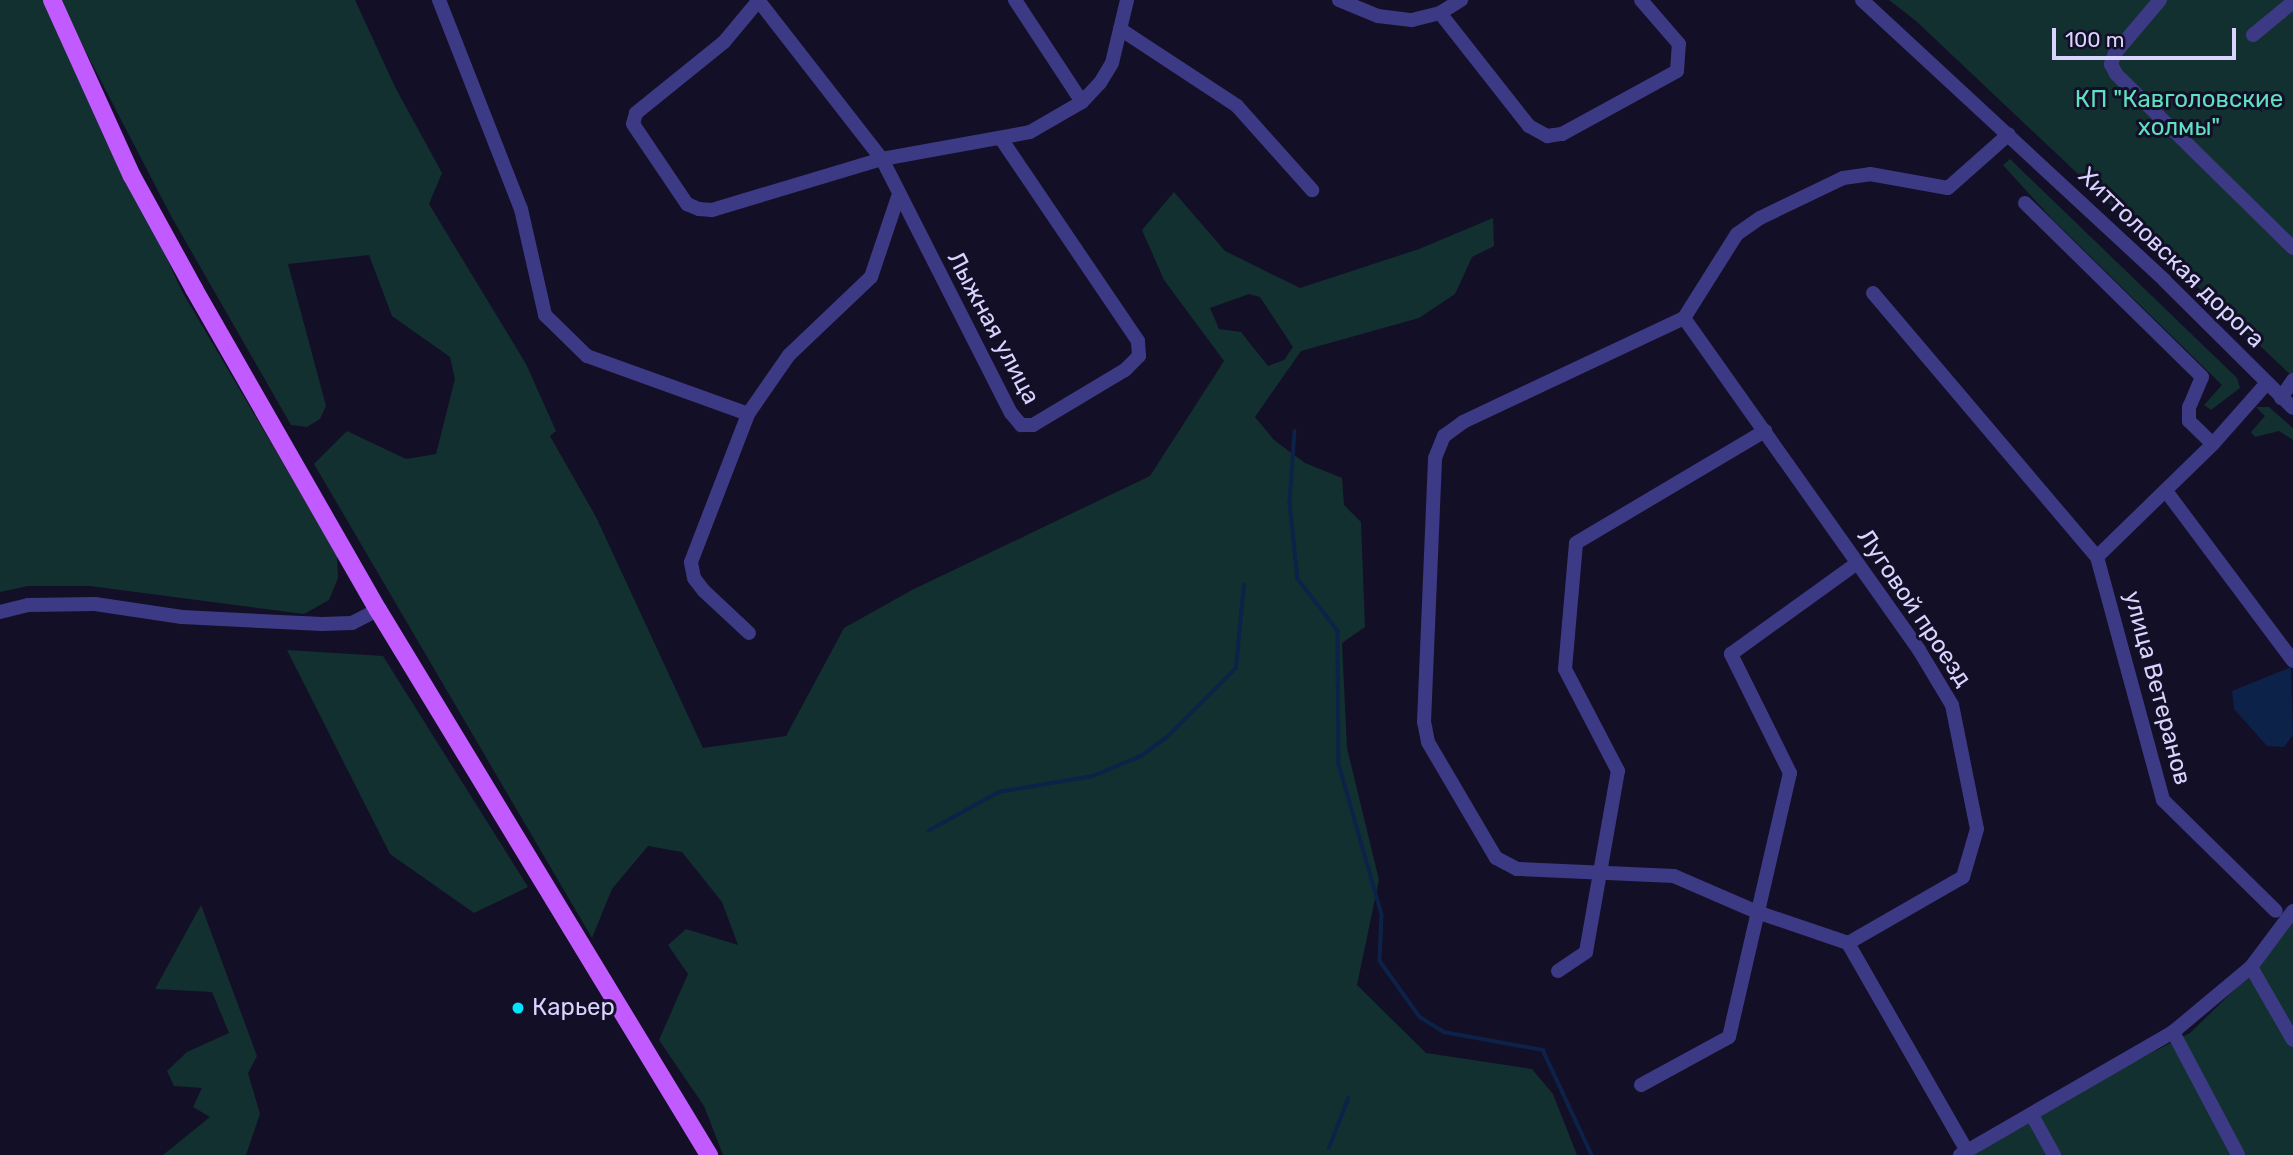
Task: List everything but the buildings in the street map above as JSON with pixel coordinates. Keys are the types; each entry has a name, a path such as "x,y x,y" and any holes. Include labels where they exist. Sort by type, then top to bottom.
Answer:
{"main road":[{"path":"52,0 132,176 378,610 709,1155"}],"street":[{"path":"439,0 521,209 545,315 587,356 748,414"},
{"path":"758,0 699,66 636,113 633,124 638,135 687,204 712,210 882,159 1002,140 1030,132 1082,102 1112,63 1127,0"},
{"name":"Лыжная улица","path":"758,0 882,159 898,197 1021,425 1033,425 1090,394 1139,356 1138,341 1002,140"},
{"path":"1015,0 1082,102"},
{"path":"1339,0 1378,16 1412,20 1440,13 1461,0"},
{"path":"1440,13 1529,126 1548,136 1562,134 1677,71 1679,44 1642,0"},
{"name":"Хиттоловская дорога","path":"1862,0 2009,134 2293,408"},
{"path":"2160,0 2115,53 2111,64 2116,74 2293,248"},
{"path":"2253,35 2293,2"},
{"path":"1120,29 1237,106 1312,190"},
{"path":"2009,134 1948,188 1870,174 1843,178 1759,218 1737,233 1684,318 1463,422 1444,436 1435,458 1424,722 1428,742 1496,858 1517,869 1603,870 1674,876 1758,912 1848,943 1963,1153 2173,1032 2251,967 2293,911"},
{"path":"749,633 699,585 691,562 748,414 789,355 871,277 898,197"},
{"path":"2025,203 2202,377 2189,407 2189,421 2213,444"},
{"name":"улица Ветеранов","path":"1872,293 2097,557 2163,800 2276,911"},
{"name":"Луговой проезд","path":"1684,318 1857,563 1952,705 1977,829 1963,877 1848,943"},
{"path":"2281,398 2293,380"},
{"path":"2097,557 2213,444 2266,384"},
{"path":"1558,971 1586,952 1603,870 1618,771 1565,669 1576,543 1765,431"},
{"path":"2166,491 2293,661"},
{"path":"1641,1085 1729,1037 1790,773 1731,654 1857,563"},
{"path":"0,612 28,605 95,604 182,617 322,624 352,623 378,610"},
{"path":"2251,967 2293,1040"},
{"path":"2173,1032 2238,1155"},
{"path":"2032,1115 2054,1155"}],"green space":[{"path":"0,0 45,0 183,293 337,555 338,578 329,600 304,614 90,586 28,586 0,592"},
{"path":"59,0 355,0 395,87 442,173 429,204 526,364 556,431 550,436 596,517 703,748 786,736 844,628 912,590 1150,476 1224,361 1164,280 1142,230 1174,192 1225,251 1300,288 1419,249 1493,218 1494,246 1472,257 1455,294 1419,318 1301,351 1255,417 1274,440 1305,463 1342,478 1344,505 1361,522 1365,627 1342,643 1347,748 1379,880 1357,985 1426,1053 1532,1069 1553,1094 1577,1155 723,1155 704,1106 659,1040 688,974 668,945 686,929 738,945 722,902 682,852 648,846 612,889 592,938 314,464 347,431 406,459 436,454 455,379 450,357 392,316 369,255 288,264 326,406 320,419 307,427 291,425 171,216","holes":["1249,294 1260,297 1293,347 1284,360 1268,366 1241,332 1219,329 1210,308"]},
{"name":"КП \"Кавголовские холмы\"","path":"1889,0 2293,0 2293,377 1916,21"},
{"path":"2010,159 2237,378 2240,388 2211,410 2204,405 2222,385 2052,219 2003,165"},
{"path":"2256,407 2269,407 2293,428 2293,440 2279,431 2255,437 2251,432 2265,416"},
{"path":"287,650 383,656 528,887 474,913 390,854"},
{"path":"201,905 257,1056 248,1073 260,1114 246,1155 163,1155 210,1117 193,1107 202,1088 174,1086 167,1071 187,1052 229,1033 212,992 155,989"},
{"path":"2293,923 2293,1155 1953,1155 2190,1033 2262,963"}],"water":[{"path":"2291,667 2293,735 2284,747 2267,746 2234,709 2232,691"}],"waterway":[{"path":"1295,431 1290,503 1298,579 1338,631 1339,764 1382,915 1380,961 1420,1017 1444,1032 1543,1050 1592,1155"},
{"path":"928,831 999,792 1093,776 1141,756 1166,738 1236,668 1244,585"},
{"path":"1329,1148 1348,1099"}],"place":[{"name":"Карьер","path":"518,1008"}]}
